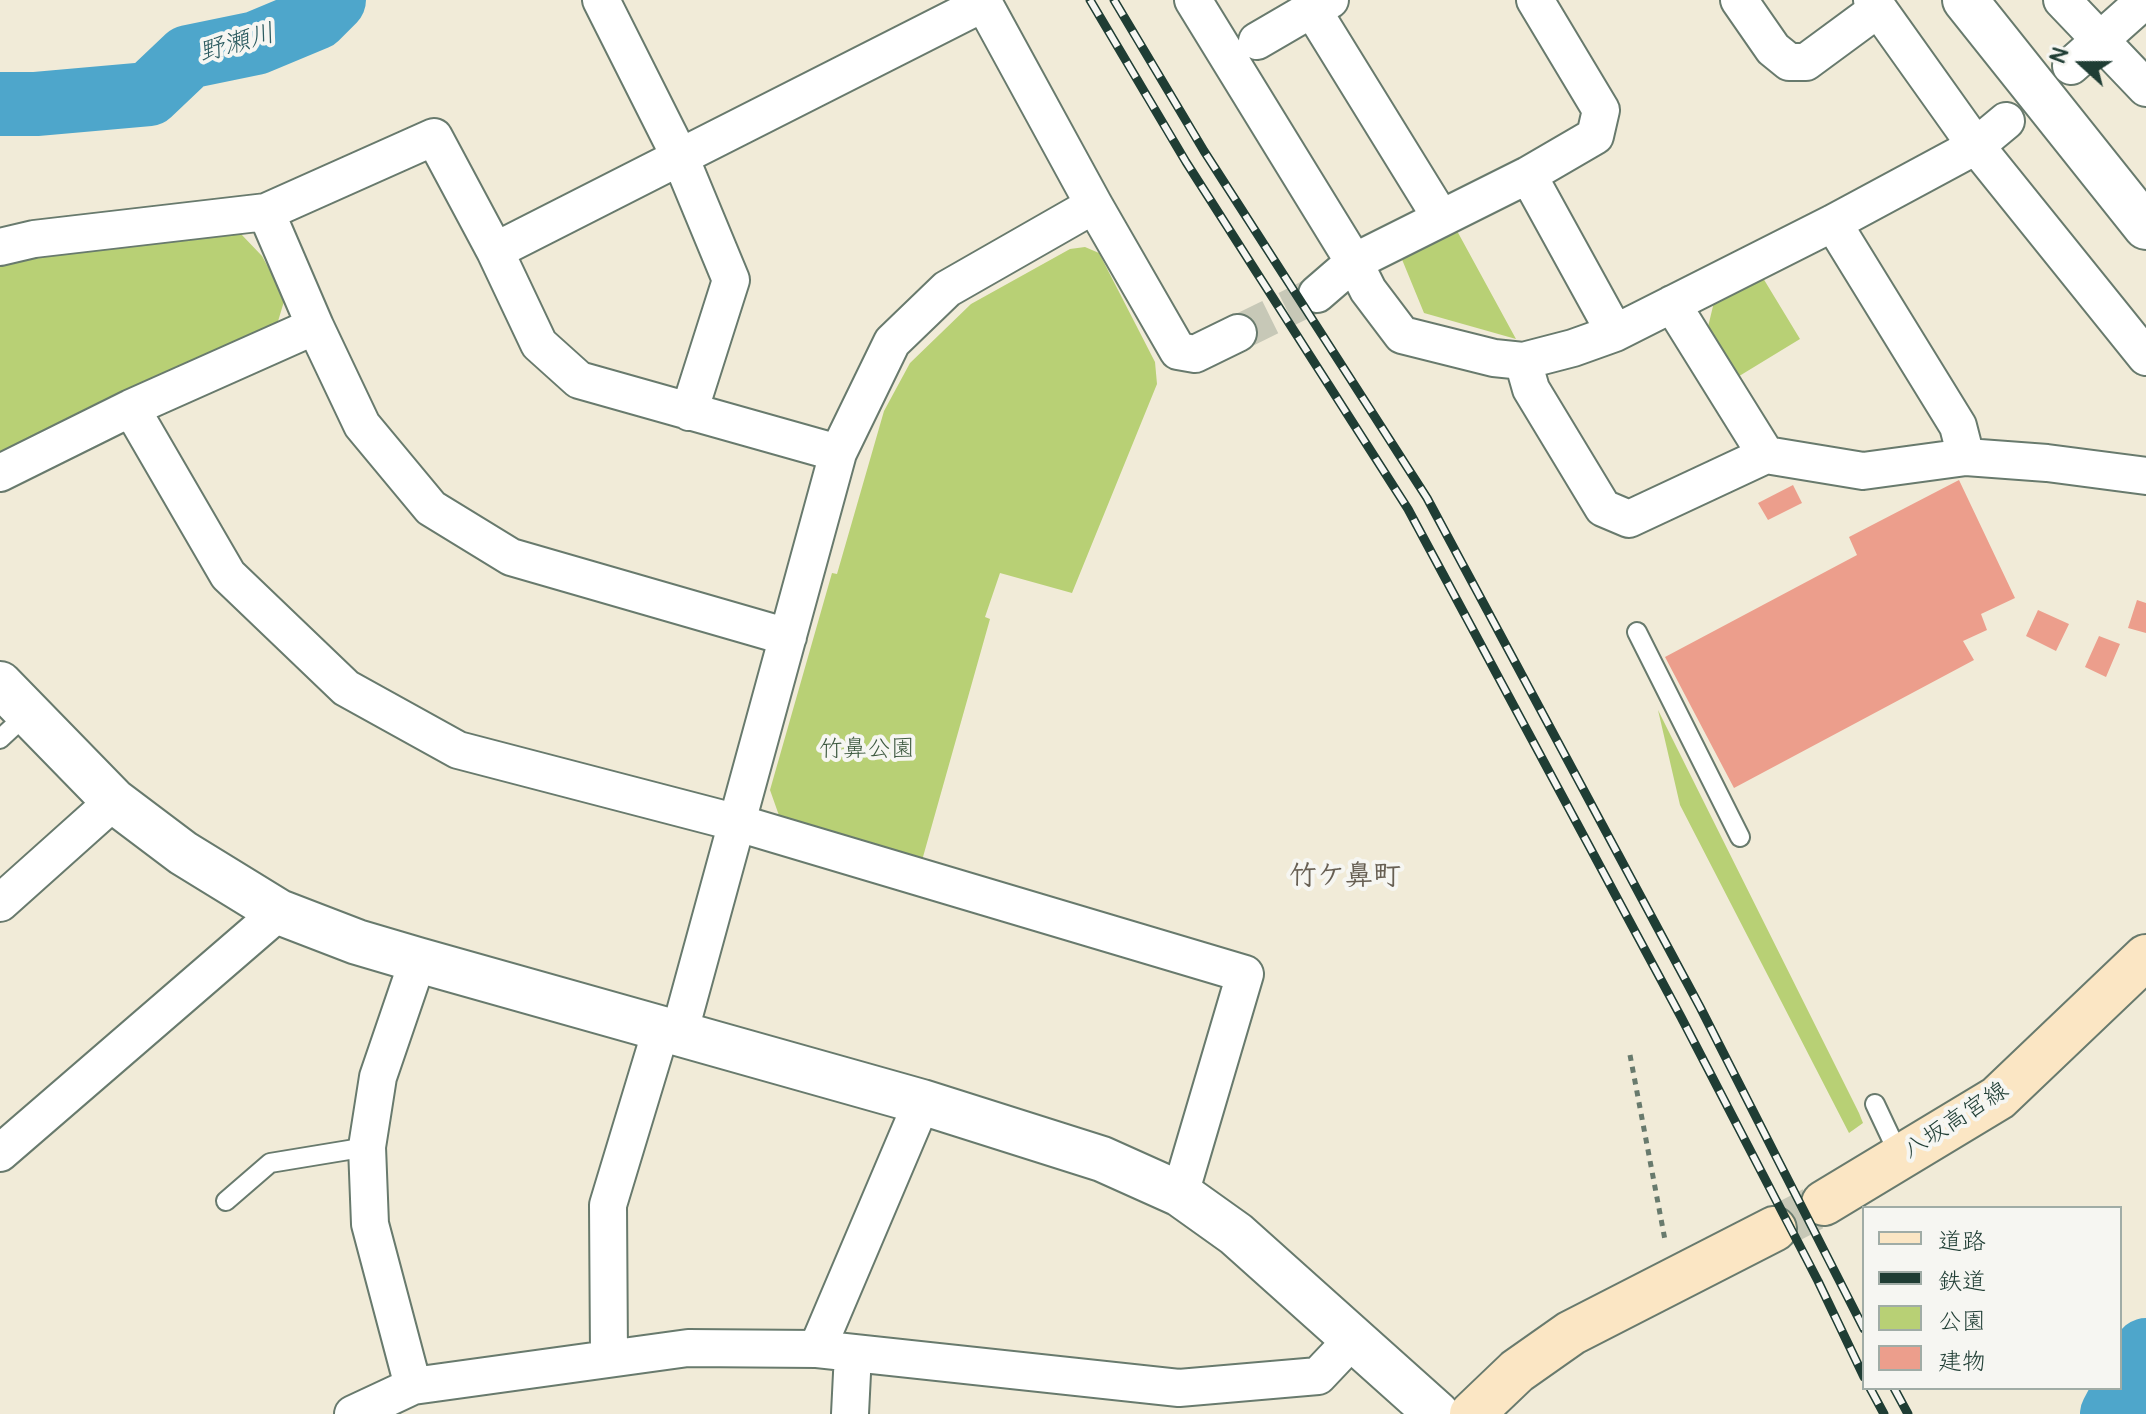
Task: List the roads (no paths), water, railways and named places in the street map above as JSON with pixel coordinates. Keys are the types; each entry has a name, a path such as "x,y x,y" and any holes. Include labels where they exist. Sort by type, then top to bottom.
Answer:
{"main road":[{"name":"八坂高宮線","path":"1824,1203 1998,1098 2146,957"},
{"path":"1472,1414 1517,1371 1571,1333 1774,1229"}],"street":[{"path":"601,0 680,157 731,280 689,412"},
{"path":"1193,0 1354,262 1368,290 1402,335 1494,358 1523,361 1615,333 1833,223 1976,146 2006,121"},
{"path":"1317,294 1354,262 1528,175 1595,136 1601,110 1535,0"},
{"path":"1739,0 1773,49 1789,62 1806,62 1875,4 1976,146 2146,357"},
{"path":"1965,0 2146,227"},
{"path":"2062,0 2146,88"},
{"path":"2071,66 2145,0"},
{"path":"495,251 983,1 1178,351 1195,354 1238,333"},
{"path":"1257,41 1321,4 1441,218"},
{"path":"0,247 34,239 266,212 434,137 495,251 539,344 579,380 838,453"},
{"path":"1528,175 1615,333"},
{"path":"609,1357 608,1205 670,1032 738,823 838,453 892,342 947,289 1094,205"},
{"path":"266,212 362,425 431,508 511,557 788,637"},
{"path":"1833,223 1958,426 1966,457"},
{"path":"1672,304 1766,455"},
{"path":"0,473 131,408 315,326"},
{"path":"1523,361 1531,389 1603,508 1629,519 1766,455 1863,471 1966,457 2047,463 2146,476"},
{"path":"131,408 228,575 346,688 458,750 738,823 1245,974 1180,1194"},
{"path":"9,712 114,801 183,853 279,912 357,942 922,1102 1102,1159 1180,1194 1236,1234 1437,1414"},
{"path":"0,903 114,801"},
{"path":"0,1153 279,912"},
{"path":"413,1386 370,1224 367,1147 378,1077 418,960"},
{"path":"817,1349 922,1102"},
{"path":"353,1414 413,1386 688,1348 817,1349 1179,1388 1318,1376 1354,1338"},
{"path":"850,1414 853,1353"}],"lane":[{"path":"1637,632 1740,837"},
{"path":"1875,1104 1900,1157"},
{"path":"226,1201 270,1163 367,1147"}],"waterway":[{"name":"野瀬川","path":"0,104 36,104 149,94 188,57 256,43 316,18 334,0"},
{"path":"2112,1414 2146,1350"}],"tunnel":[{"path":"1238,333 1317,294"},
{"path":"1774,1229 1824,1203"}],"railway":[{"path":"1090,0 1186,162 1408,509 1681,1017 1818,1281 1862,1373"},
{"path":"1114,0 1204,151 1427,498 1700,1007 1862,1325"},
{"path":"1871,1390 1884,1414"},
{"path":"1895,1390 1908,1414"}],"district":[{"name":"竹ケ鼻町","path":"1345,877"}],"park label":[{"name":"竹鼻公園","path":"867,750"}]}
